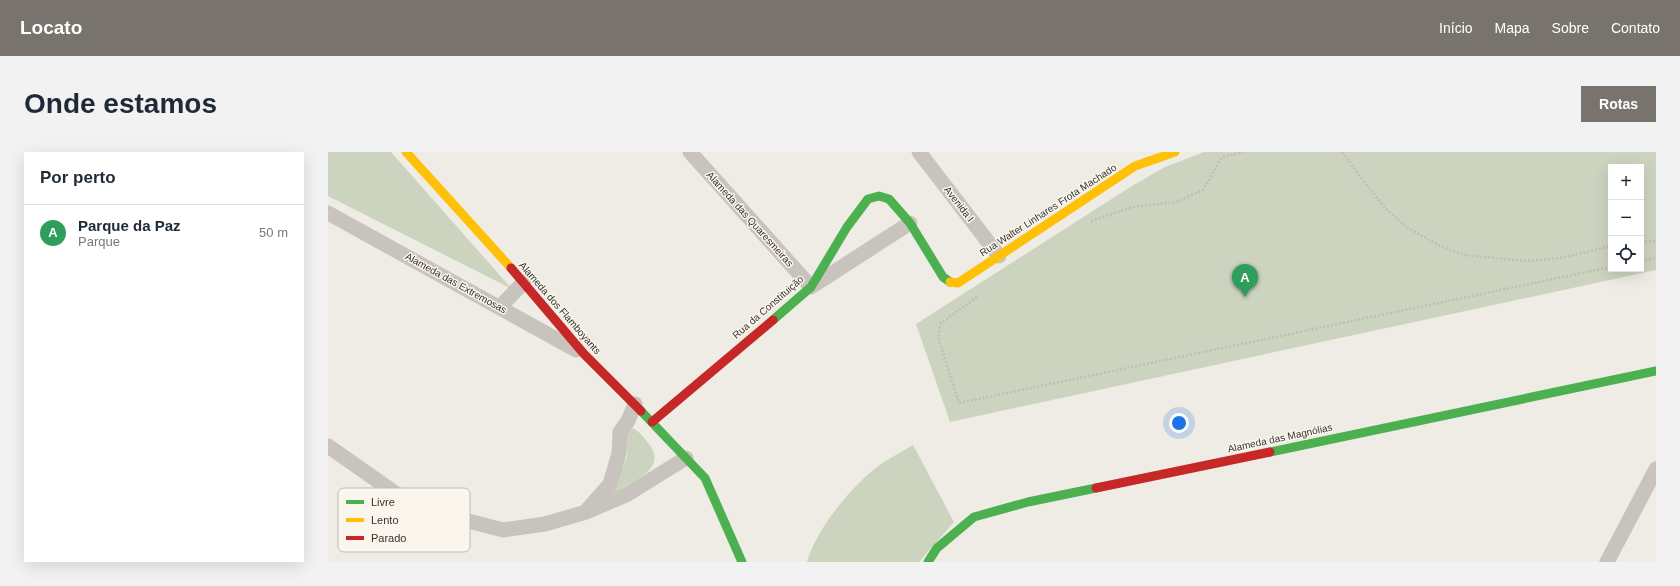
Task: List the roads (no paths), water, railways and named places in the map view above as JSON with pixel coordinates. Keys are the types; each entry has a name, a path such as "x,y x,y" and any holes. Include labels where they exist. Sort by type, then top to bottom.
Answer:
{"street":[{"name":"Alameda dos Flamboyants","path":"406,152 524,282 584,354 635,404 705,478 742,562"},
{"name":"Alameda das Quaresmeiras","path":"690,152 811,287"},
{"name":"Avenida I","path":"919,152 999,256"},
{"name":"Rua Walter Linhares Frota Machado","path":"958,283 1135,166 1175,152"},
{"name":"Rua da Constituição","path":"652,422 811,287 847,228 868,199 878,196 889,199 910,223 943,277 949,282 958,283"},
{"name":"Alameda das Extremosas","path":"328,212 584,354"},
{"path":"811,287 910,223"},
{"path":"500,307 524,282"},
{"name":"Alameda das Magnólias","path":"928,562 937,548 974,517 1028,502 1656,371"},
{"path":"586,512 610,484 619,453 620,432 628,421 635,404"},
{"path":"328,446 388,488"},
{"path":"470,521 503,530 544,524 586,512 628,494 686,458"},
{"path":"1607,562 1656,469"}],"place":[{"name":"Parque da Paz","path":"1245,297"}]}
